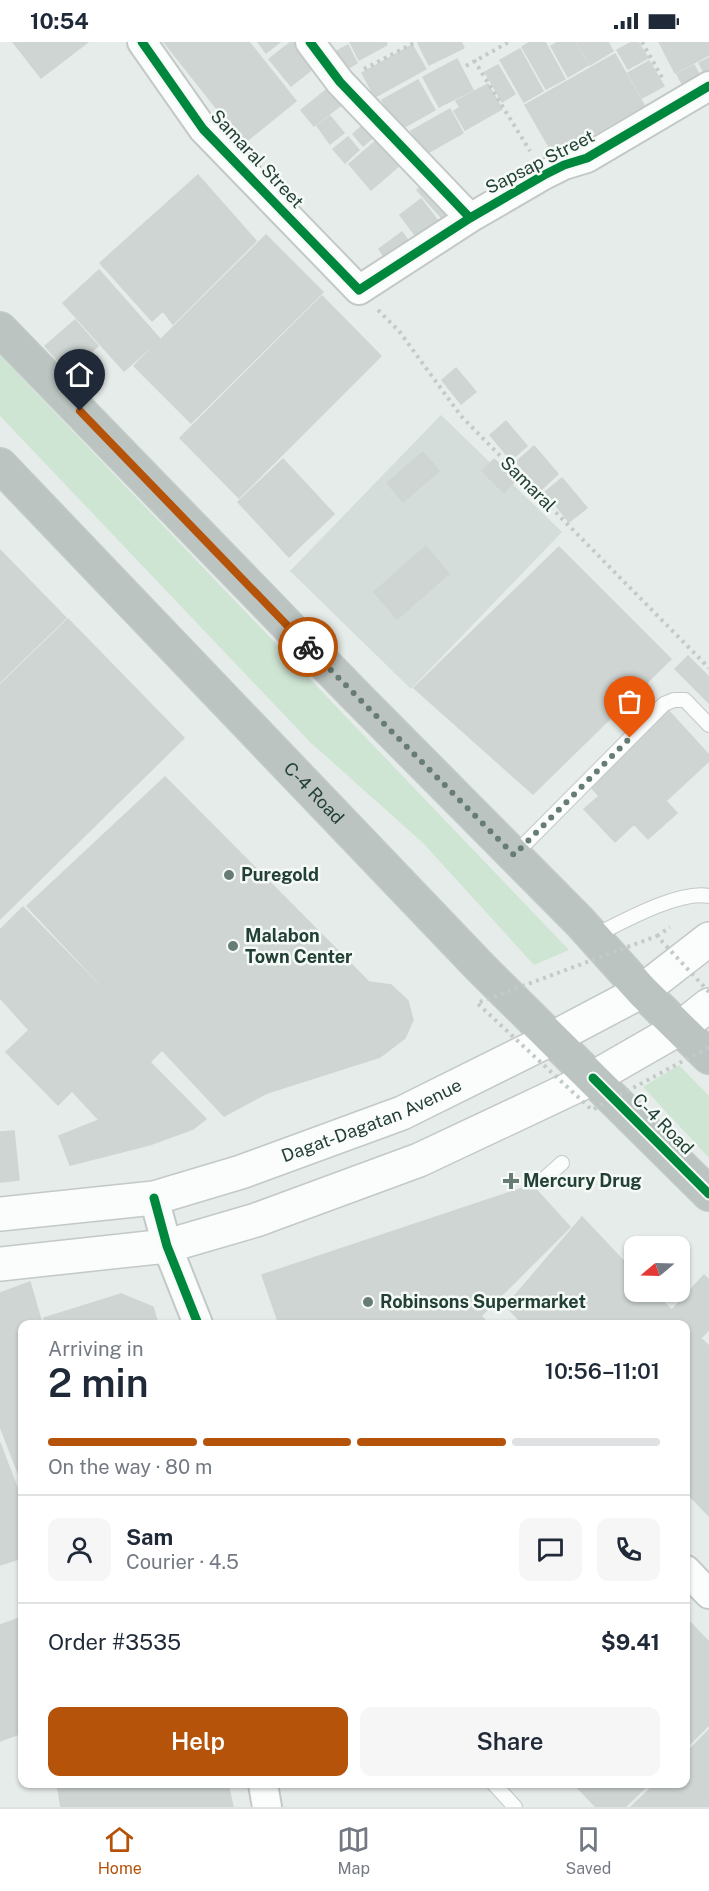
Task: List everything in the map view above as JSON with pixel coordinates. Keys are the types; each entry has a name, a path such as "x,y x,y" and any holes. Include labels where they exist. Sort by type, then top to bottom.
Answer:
{"highway":[{"path":"0,329 709,1058"},
{"name":"C-4 Road","path":"0,465 481,968 709,1194"}],"main road":[{"name":"Dagat-Dagatan Avenue","path":"0,1214 154,1198 241,1172 402,1113 642,991 709,939"},
{"path":"0,1264 167,1246 256,1220 419,1160 593,1078 680,1028 709,1005"}],"street":[{"name":"Samaral Street","path":"142,42 203,129 359,290"},
{"path":"310,42 340,82 470,218"},
{"name":"Sapsap Street","path":"359,290 470,218 544,175 564,165 587,158 709,86"},
{"path":"154,1198 167,1246 196,1320"},
{"path":"690,1574 709,1594"},
{"path":"264,1788 267,1807"}],"lane":[{"path":"514,855 664,704 674,700 685,700 709,725"},
{"path":"593,937 644,910 699,894 709,896"},
{"path":"543,1180 562,1163"},
{"path":"498,1788 516,1807"}],"path":[{"path":"340,82 416,42"},
{"path":"466,66 509,42"},
{"path":"642,42 677,105"},
{"path":"474,60 544,175"},
{"path":"662,933 477,1003 592,1110 709,1047"},
{"path":"657,936 709,992"}],"shaded area":[{"path":"441,415 562,532 411,689 290,571"}],"green space":[{"path":"0,355 569,950 534,965 423,843 310,742 0,416"},
{"path":"679,1065 709,1096 709,1158 643,1087"}],"building":[{"path":"13,42 88,42 41,78"},
{"path":"164,42 249,42 296,101 244,143"},
{"path":"258,42 280,42 266,53"},
{"path":"291,42 304,42 320,63 291,86 269,59"},
{"path":"350,42 386,42 387,45 359,60"},
{"path":"461,42 464,48 429,65 418,43"},
{"path":"530,42 545,42 565,79 546,89 522,47"},
{"path":"558,42 575,42 588,65 568,77 551,46"},
{"path":"577,42 608,42 613,51 590,65"},
{"path":"632,42 638,42 648,58 628,69 617,50"},
{"path":"659,42 709,42 709,55 675,73"},
{"path":"348,45 357,63 345,70 335,52"},
{"path":"412,45 426,69 375,97 362,73"},
{"path":"520,49 543,91 524,102 500,60"},
{"path":"615,54 644,105 555,157 525,105"},
{"path":"709,58 709,77 707,78 699,63"},
{"path":"457,59 473,90 439,107 423,77"},
{"path":"649,61 664,86 642,98 628,73"},
{"path":"498,65 515,94 502,102 485,72"},
{"path":"694,65 704,83 687,93 677,74"},
{"path":"418,80 435,110 399,130 382,100"},
{"path":"336,82 349,99 314,126 301,110"},
{"path":"488,84 502,109 465,130 454,111 460,107 456,101"},
{"path":"450,109 463,133 424,155 411,131"},
{"path":"330,116 344,133 330,144 317,126"},
{"path":"370,119 381,131 363,146 353,134"},
{"path":"385,133 407,159 371,190 349,164"},
{"path":"348,137 359,150 345,163 333,149"},
{"path":"198,175 256,241 173,324 163,311 152,321 100,263"},
{"path":"428,179 460,215 448,225 417,190"},
{"path":"421,199 442,226 420,242 400,215"},
{"path":"402,232 414,249 390,266 379,249"},
{"path":"266,235 323,292 191,423 134,366"},
{"path":"99,270 160,339 124,371 63,303"},
{"path":"322,296 381,356 239,498 180,438"},
{"path":"75,320 98,346 68,372 45,346"},
{"path":"456,368 476,392 461,404 442,380"},
{"path":"506,421 527,446 511,460 490,435"},
{"path":"534,446 558,474 541,490 516,462"},
{"path":"423,452 439,471 403,502 387,483"},
{"path":"283,459 334,514 289,557 238,502"},
{"path":"494,459 516,480 504,493 482,471"},
{"path":"562,478 587,508 569,522 545,492"},
{"path":"426,546 449,574 397,619 374,592"},
{"path":"559,547 671,659 533,794 414,688"},
{"path":"0,550 66,618 0,682"},
{"path":"68,619 184,738 0,919 0,685"},
{"path":"688,656 709,677 709,703 675,669"},
{"path":"667,709 709,755 709,761 666,801 677,813 648,839 634,824 615,842 584,809 599,796 587,783"},
{"path":"165,777 369,982 391,985 408,1001 413,1020 405,1038 380,1057 267,1093 224,1116 27,906"},
{"path":"23,907 162,1050 150,1062 206,1119 193,1129 149,1145 70,1165 59,1136 99,1120 72,1091 58,1105 6,1052 29,1030 0,998 0,930"},
{"path":"14,1131 19,1180 0,1182 0,1132"},
{"path":"532,1185 570,1227 481,1316 485,1320 278,1320 262,1275"},
{"path":"582,1217 624,1261 624,1302 663,1302 682,1320 519,1320 506,1306"},
{"path":"704,1275 709,1280 709,1329 701,1338 690,1327 690,1320 682,1320 672,1310 679,1302 690,1302 690,1290"},
{"path":"30,1282 41,1320 18,1320 18,1473 0,1426 0,1293"},
{"path":"121,1294 153,1307 157,1320 44,1320 44,1318"},
{"path":"690,1328 709,1346 709,1516 690,1496"},
{"path":"0,1443 18,1490 18,1559 0,1565"},
{"path":"18,1618 18,1734 0,1741 0,1625"},
{"path":"690,1622 709,1642 709,1725 690,1744"},
{"path":"709,1730 709,1807 631,1807 651,1788 690,1788 690,1749"},
{"path":"58,1788 229,1788 233,1807 61,1807"},
{"path":"578,1788 645,1788 625,1807 596,1807"}],"cycle path":[{"path":"142,42 203,129 359,290 470,218 544,175 564,165 587,158 709,86"},
{"path":"310,42 340,82 470,218"},
{"path":"593,1078 709,1194"},
{"path":"154,1198 167,1246 196,1320"}],"way so far":[{"path":"308,647 514,855 630,738"}],"place":[{"name":"Puregold","path":"229,875"},
{"name":"Malabon Town Center","path":"233,946"},
{"name":"Mercury Drug","path":"511,1181"},
{"name":"Robinsons Supermarket","path":"368,1302"}],"route":[{"path":"80,411 308,647"}]}
